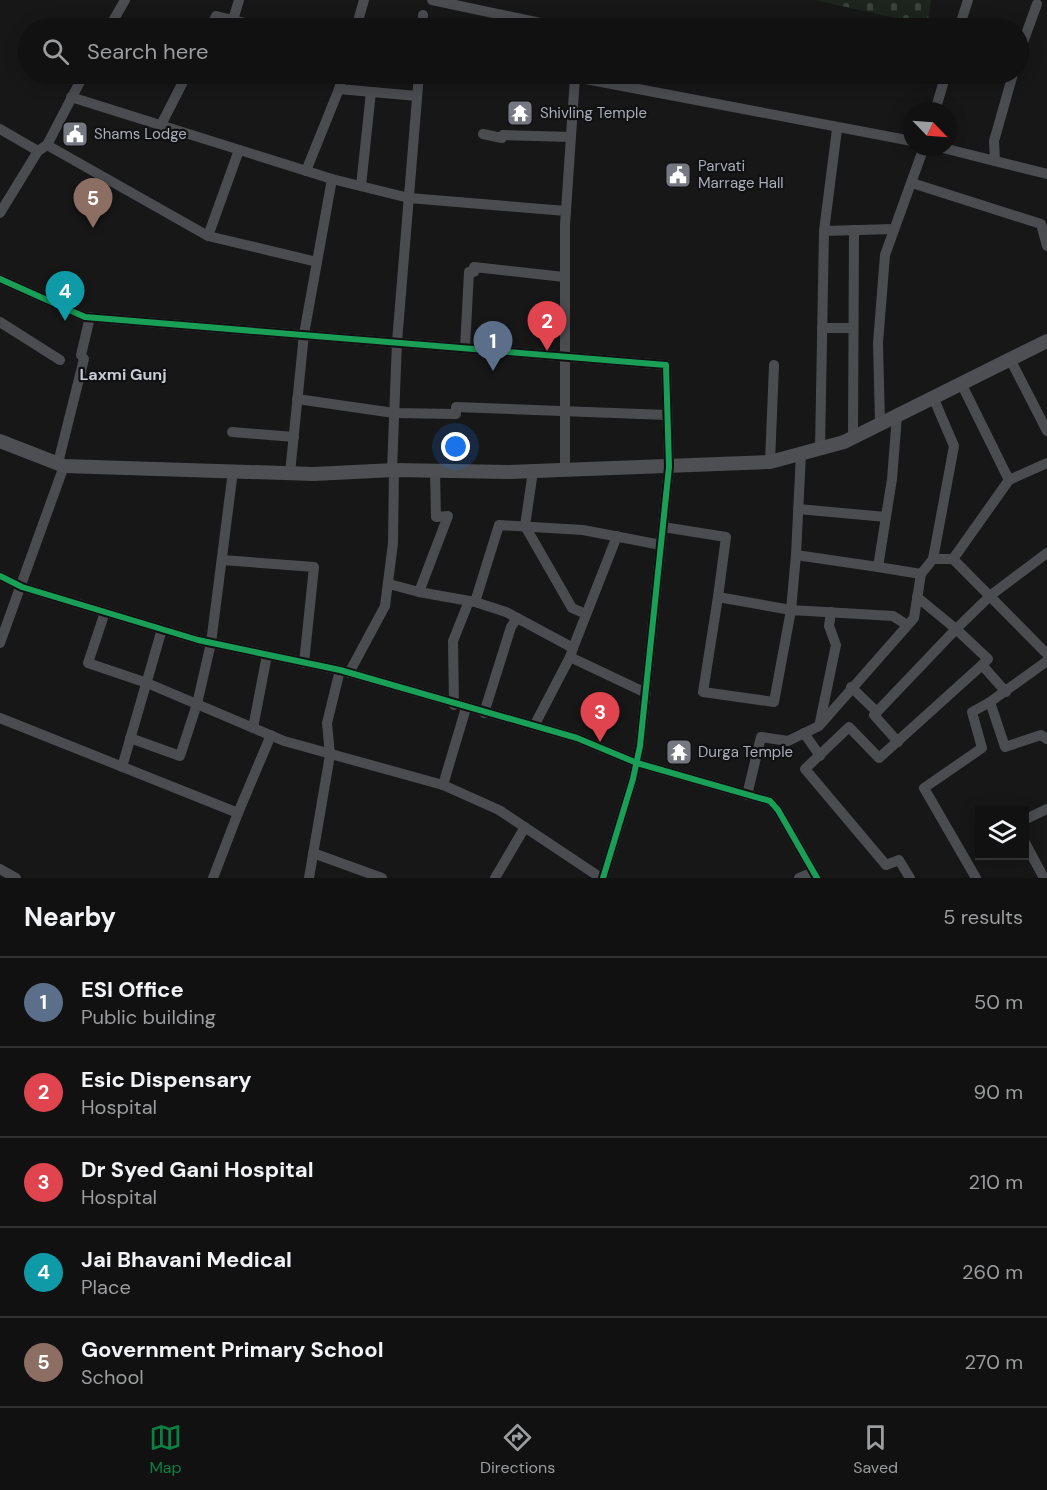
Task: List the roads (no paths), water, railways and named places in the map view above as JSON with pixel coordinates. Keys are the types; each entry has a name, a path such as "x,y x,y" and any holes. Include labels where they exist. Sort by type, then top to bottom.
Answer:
{"main road":[{"path":"0,441 61,465 290,473 393,470 533,471 770,462 853,438 1047,341"}],"street":[{"path":"115,18 125,0"},
{"path":"234,18 239,0"},
{"path":"359,18 364,0"},
{"path":"432,0 517,18"},
{"path":"962,18 968,0"},
{"path":"1029,19 1034,2 1047,12"},
{"path":"0,213 43,148 78,84"},
{"path":"161,125 182,84"},
{"path":"306,171 340,84"},
{"path":"309,878 330,755 327,723 344,672 385,606 389,584 393,543 397,342 418,84"},
{"path":"565,470 564,277 574,84"},
{"path":"619,84 837,129 903,140"},
{"path":"938,102 943,84"},
{"path":"995,161 994,141 1009,84"},
{"path":"339,89 417,96"},
{"path":"361,186 370,92"},
{"path":"71,97 332,179 409,198 566,211"},
{"path":"0,129 43,148 208,236 317,262"},
{"path":"820,448 824,231 837,129"},
{"path":"483,134 502,138 503,135 571,137"},
{"path":"208,236 239,150"},
{"path":"957,152 1047,174"},
{"path":"880,423 878,343 884,269 893,229 921,156"},
{"path":"290,473 304,334 332,179"},
{"path":"912,183 1041,224 1047,246"},
{"path":"824,231 893,229"},
{"path":"853,438 854,230"},
{"path":"465,348 468,272 474,272 474,267 564,277"},
{"path":"1,282 90,317 666,365 669,467 646,693 637,763 602,878 499,810 442,785 330,755 271,735 147,683 88,663 105,612"},
{"path":"0,643 22,587 61,465 84,359 81,355 90,317"},
{"path":"0,322 60,360"},
{"path":"822,328 853,328"},
{"path":"1010,358 1047,431"},
{"path":"770,462 774,365"},
{"path":"961,383 1009,480"},
{"path":"747,795 761,737 788,741 819,726 914,618 921,574 933,559 954,446 933,398"},
{"path":"297,399 394,412 456,414 456,407 667,415"},
{"path":"878,567 897,416"},
{"path":"232,432 294,437"},
{"path":"663,527 726,537 703,692 774,702 791,610 801,453"},
{"path":"953,559 1009,480 1047,463"},
{"path":"420,592 448,516 436,517 435,470"},
{"path":"130,738 180,756 211,643 233,471"},
{"path":"533,471 525,526 572,608 586,614"},
{"path":"798,509 886,517"},
{"path":"454,705 453,641 472,601 499,525 583,530 661,545"},
{"path":"534,726 572,653 616,536"},
{"path":"898,742 874,715 991,595 1047,553"},
{"path":"796,555 921,574"},
{"path":"933,559 953,559 1047,654"},
{"path":"222,560 314,567 304,663"},
{"path":"0,576 22,587 211,643 344,672 576,738 637,763 770,801 778,810 815,875 799,878"},
{"path":"389,584 472,601 517,618 572,653 646,693"},
{"path":"718,597 791,610 893,616 907,626"},
{"path":"910,878 899,860 886,865 805,769 849,727 879,758 988,659 917,597"},
{"path":"819,726 836,645 829,626 831,612"},
{"path":"484,713 511,627 517,618"},
{"path":"122,767 162,629"},
{"path":"253,728 267,655"},
{"path":"976,878 924,788 982,748 972,712 1006,693 1047,661"},
{"path":"982,665 1006,693"},
{"path":"852,687 877,712"},
{"path":"990,702 1005,747 1041,735 1047,739"},
{"path":"442,785 466,708"},
{"path":"0,718 238,813"},
{"path":"804,733 820,756"},
{"path":"213,878 271,735"},
{"path":"1029,818 1047,809"},
{"path":"495,878 525,827"},
{"path":"1029,850 1045,877"},
{"path":"314,853 382,878"},
{"path":"348,878 352,867"},
{"path":"0,869 16,878"}],"place":[{"name":"Shivling Temple","path":"520,113"},
{"name":"Shams Lodge","path":"75,134"},
{"name":"Parvati Marrage Hall","path":"678,175"},
{"name":"Government Primary School","path":"93,228"},
{"name":"Jai Bhavani Medical","path":"65,321"},
{"name":"Esic Dispensary","path":"547,351"},
{"name":"ESI Office","path":"493,371"},
{"name":"Dr Syed Gani Hospital","path":"600,742"},
{"name":"Durga Temple","path":"679,752"}],"district":[{"name":"Laxmi Gunj","path":"123,374"}]}
